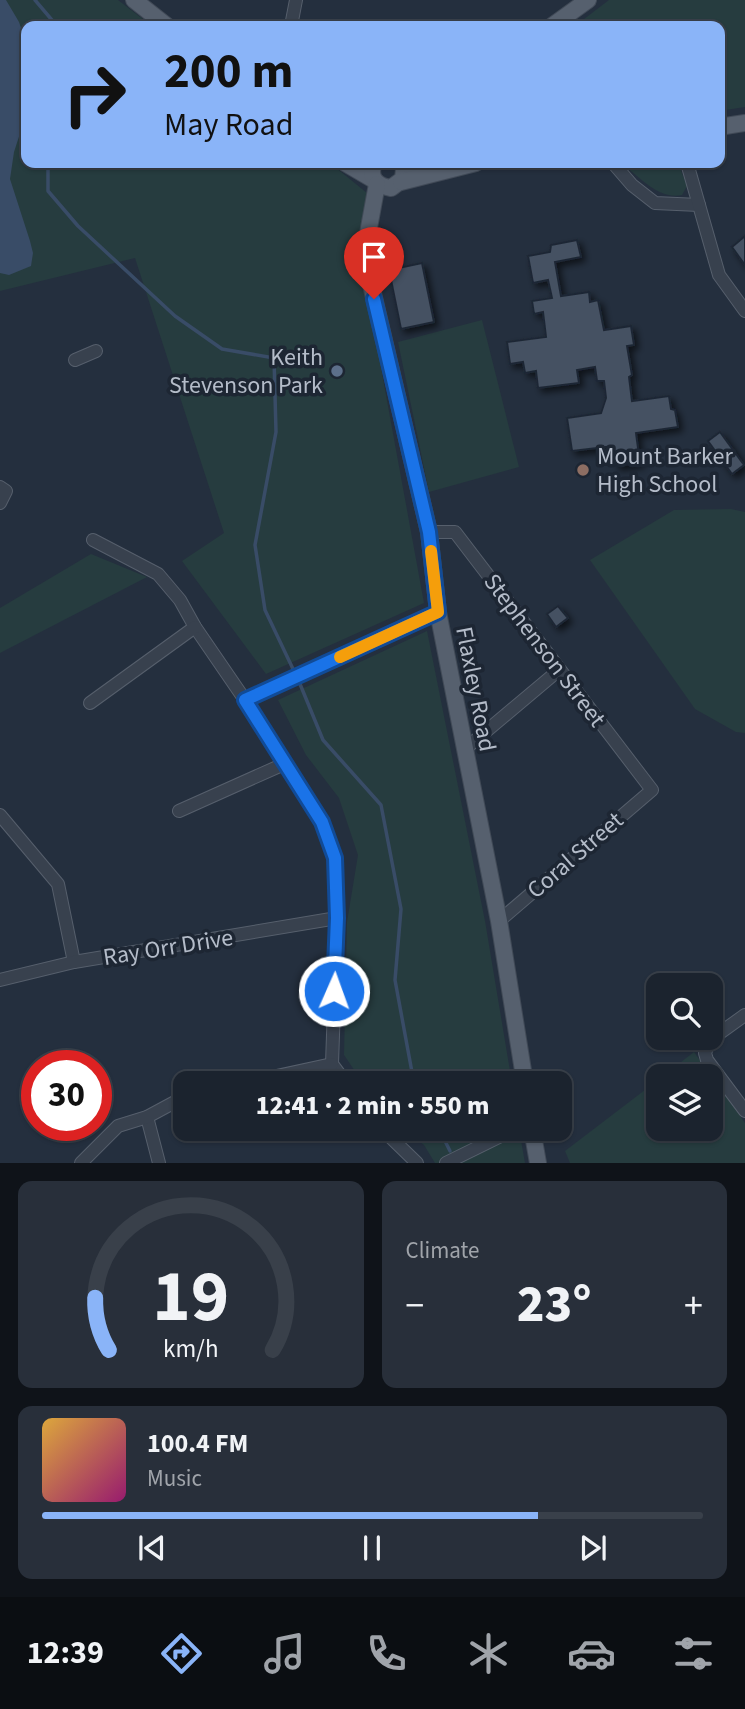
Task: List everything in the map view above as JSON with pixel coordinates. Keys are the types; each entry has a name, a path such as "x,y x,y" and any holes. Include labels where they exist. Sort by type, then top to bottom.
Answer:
{"main road":[{"path":"134,0 161,21"},
{"path":"559,21 588,0"},
{"path":"725,126 745,123"},
{"path":"355,168 386,183 427,176 452,168"},
{"path":"373,168 372,175 386,183"},
{"path":"386,183 404,173 403,168"},
{"name":"Flaxley Road","path":"386,183 370,223 364,255 429,532 438,612 499,921 523,1071"},
{"path":"534,1141 538,1163"}],"street":[{"path":"291,21 296,0"},
{"path":"617,168 632,185 655,204 699,205"},
{"path":"688,168 719,275 745,311"},
{"path":"75,360 96,351"},
{"name":"Stephenson Street","path":"429,532 455,532 652,790"},
{"path":"93,540 158,574 180,600 322,822 335,858 337,918 332,1064 337,1071"},
{"path":"245,700 438,612"},
{"path":"90,703 195,627"},
{"path":"465,749 559,670"},
{"path":"179,811 284,764"},
{"name":"Coral Street","path":"499,921 652,790"},
{"path":"0,815 58,884 74,962"},
{"name":"Ray Orr Drive","path":"0,980 74,962 337,918"},
{"path":"745,1015 710,1040 706,1048 707,1060 745,1111"},
{"path":"300,1071 332,1064"},
{"path":"81,1163 117,1126 147,1117 173,1103"},
{"path":"147,1117 159,1163"},
{"path":"394,1141 417,1163"},
{"path":"446,1163 491,1141"}],"green space":[{"path":"0,0 118,0 145,21 21,21 21,168 336,168 367,193 358,242 424,603 266,674 182,561 224,533 135,258 0,291"},
{"path":"609,0 745,0 745,107 725,110 725,21 582,21"},
{"path":"627,168 680,168 687,186 682,195 673,196 649,186"},
{"path":"482,320 519,467 429,492 398,342"},
{"path":"731,509 745,512 745,733 736,732 695,709 590,560 674,510"},
{"path":"91,554 147,577 0,653 0,608"},
{"path":"427,631 485,921 510,1071 355,1071 344,1055 347,922 358,855 339,798 306,755 278,700"},
{"path":"694,1052 703,1064 678,1064"},
{"path":"646,1089 646,1141 723,1141 723,1092 745,1123 745,1163 570,1163 565,1151"},
{"path":"419,1141 521,1141 525,1163 435,1163"}],"water":[{"path":"0,0 6,0 21,28 21,130 10,179 33,253 31,266 9,275 0,273"}],"building":[{"path":"745,236 745,265 732,247"},
{"path":"577,240 581,257 555,262 561,296 589,292 590,302 598,300 604,330 631,326 634,345 627,346 632,375 629,377 632,401 669,396 671,409 675,410 678,427 636,433 640,463 616,466 613,446 572,451 567,418 601,413 606,398 604,381 597,381 595,367 577,370 579,383 538,388 536,371 525,373 523,362 510,364 507,342 546,337 543,312 534,314 532,301 552,298 548,280 533,283 528,256 550,252 551,245"},
{"path":"422,263 434,322 401,329 389,270"},
{"path":"720,432 744,465 732,474 708,441"},
{"path":"558,606 568,618 556,627 547,614"}],"waterway":[{"path":"35,0 53,21"},
{"path":"48,168 48,191 78,226 175,316 222,349 274,358 276,432 255,545 265,610 293,669"},
{"path":"300,684 323,740 381,805 401,909 395,980 412,1071"},
{"path":"445,1141 450,1151"}],"slow traffic":[{"path":"340,657 438,612 431,551"}],"place":[{"name":"Keith Stevenson Park","path":"337,371"},
{"name":"Mount Barker High School","path":"583,470"}],"route":[{"path":"334,991 337,918 335,858 322,822 245,700 438,612 429,532 374,299"}]}
